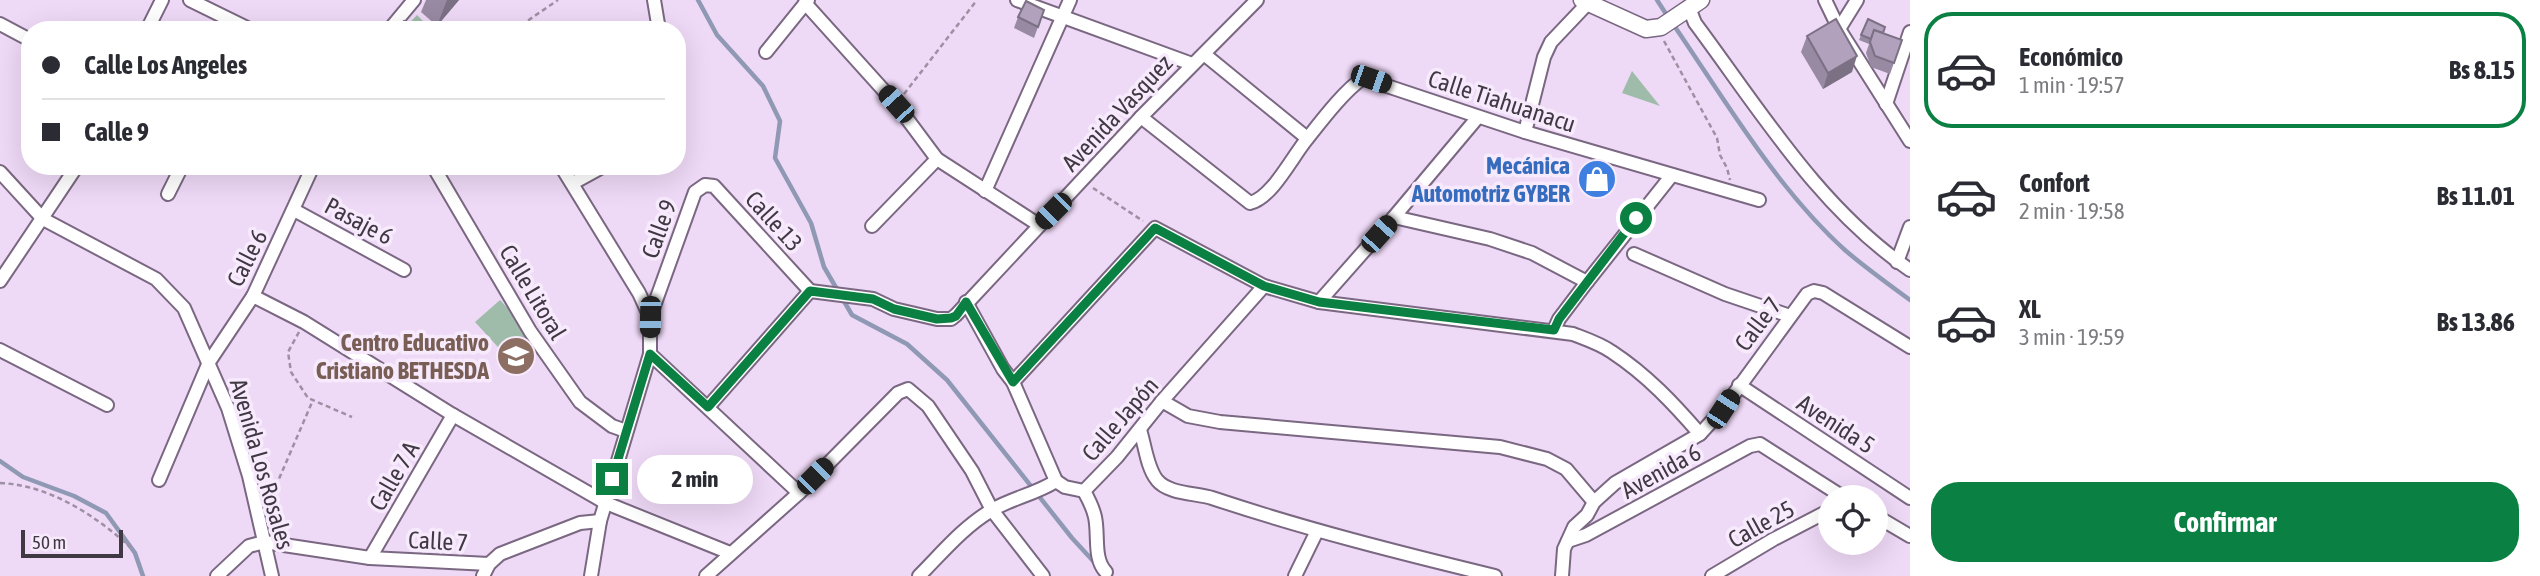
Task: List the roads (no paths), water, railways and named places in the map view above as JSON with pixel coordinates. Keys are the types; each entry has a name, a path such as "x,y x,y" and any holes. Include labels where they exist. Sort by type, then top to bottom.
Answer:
{"main road":[{"path":"1585,1 1646,29 1658,28 1690,8"}],"street":[{"path":"152,21 162,0"},
{"path":"190,0 233,21"},
{"path":"396,21 414,0"},
{"path":"654,0 658,21"},
{"path":"1017,0 1192,64"},
{"path":"985,191 1070,0"},
{"name":"Avenida Vasquez","path":"810,291 873,299 894,309 937,319 956,316 966,302 1141,117 1257,0"},
{"path":"1825,0 1839,29 1910,141"},
{"path":"1839,29 1857,0"},
{"path":"1525,132 1544,57 1551,42 1585,1"},
{"path":"766,52 806,2 896,104 937,159 1039,225"},
{"path":"1690,8 1695,23 1814,182 1860,232 1910,270"},
{"path":"0,24 21,35"},
{"path":"1886,104 1910,32"},
{"path":"1204,54 1307,138"},
{"name":"Calle Tiahuanacu","path":"1141,117 1250,203 1258,201 1307,138 1363,78 1525,132 1759,200"},
{"path":"1319,302 1478,117"},
{"path":"872,226 937,159"},
{"name":"Avenida Los Rosales","path":"0,172 43,219 156,279 184,308 228,408 249,476 272,576"},
{"path":"0,281 72,175"},
{"path":"168,194 178,175"},
{"name":"Calle 6","path":"159,481 209,362 253,296 309,175"},
{"name":"Calle Litoral","path":"438,175 530,331 580,402 612,426 625,431"},
{"path":"567,175 606,244 639,293 650,317"},
{"path":"573,183 588,175"},
{"path":"1554,330 1559,319 1587,282 1672,175"},
{"name":"Calle 9","path":"591,576 600,521 650,354 650,317 695,192 705,185"},
{"name":"Calle 13","path":"705,185 715,186 810,291"},
{"name":"Pasaje 6","path":"294,210 404,270"},
{"path":"1394,217 1490,239 1532,253 1587,282"},
{"path":"1013,382 1155,228 1264,286 1319,302 1573,334 1610,351 1665,394 1700,435"},
{"path":"1897,262 1910,228"},
{"path":"1634,254 1725,294 1790,316"},
{"name":"Calle Japón","path":"1056,481 1065,487 1084,491 1264,286"},
{"path":"708,407 810,291"},
{"name":"Calle 7","path":"1568,541 1574,527 1594,502 1615,483 1700,435 1723,409 1790,316 1807,295 1814,291 1823,293 1910,347"},
{"path":"253,296 304,323 453,415 606,503 730,553"},
{"path":"919,576 962,532 996,508 1044,489 1056,481 1013,382 966,302"},
{"path":"0,350 107,405"},
{"path":"650,354 799,493"},
{"name":"Avenida 5","path":"1739,384 1910,498"},
{"path":"706,576 799,493 898,393 908,389 928,406 1043,576"},
{"path":"1163,401 1188,416 1220,422 1500,447 1547,459 1566,469 1594,502"},
{"name":"Calle 7 A","path":"370,558 453,415"},
{"path":"1140,430 1157,481 1168,488 1210,497 1317,531 1495,576"},
{"name":"Avenida 6","path":"1568,541 1586,536 1750,446 1760,444 1824,485"},
{"path":"1084,491 1095,518 1098,557 1106,572"},
{"name":"Calle 25","path":"1713,576 1818,516"},
{"name":"Calle 7","path":"264,542 370,558 486,570 500,554 580,523 600,521"},
{"path":"1888,523 1910,536"},
{"path":"1295,576 1317,531"},
{"path":"1562,575 1564,549 1568,541"},
{"path":"217,576 249,546 264,542"}],"waterway":[{"path":"698,0 717,35 763,86 780,121 775,158 811,223 824,267 852,315 907,344 947,380 1072,538 1095,563"},
{"path":"1657,0 1668,17"},
{"path":"1673,24 1753,143 1797,200 1846,251 1910,300"},
{"path":"0,461 23,477 74,496 106,513 135,553 143,576"}],"place":[{"name":"Mecánica Automotriz GYBER","path":"1597,179"},
{"name":"Centro Educativo Cristiano BETHESDA","path":"516,356"}]}
